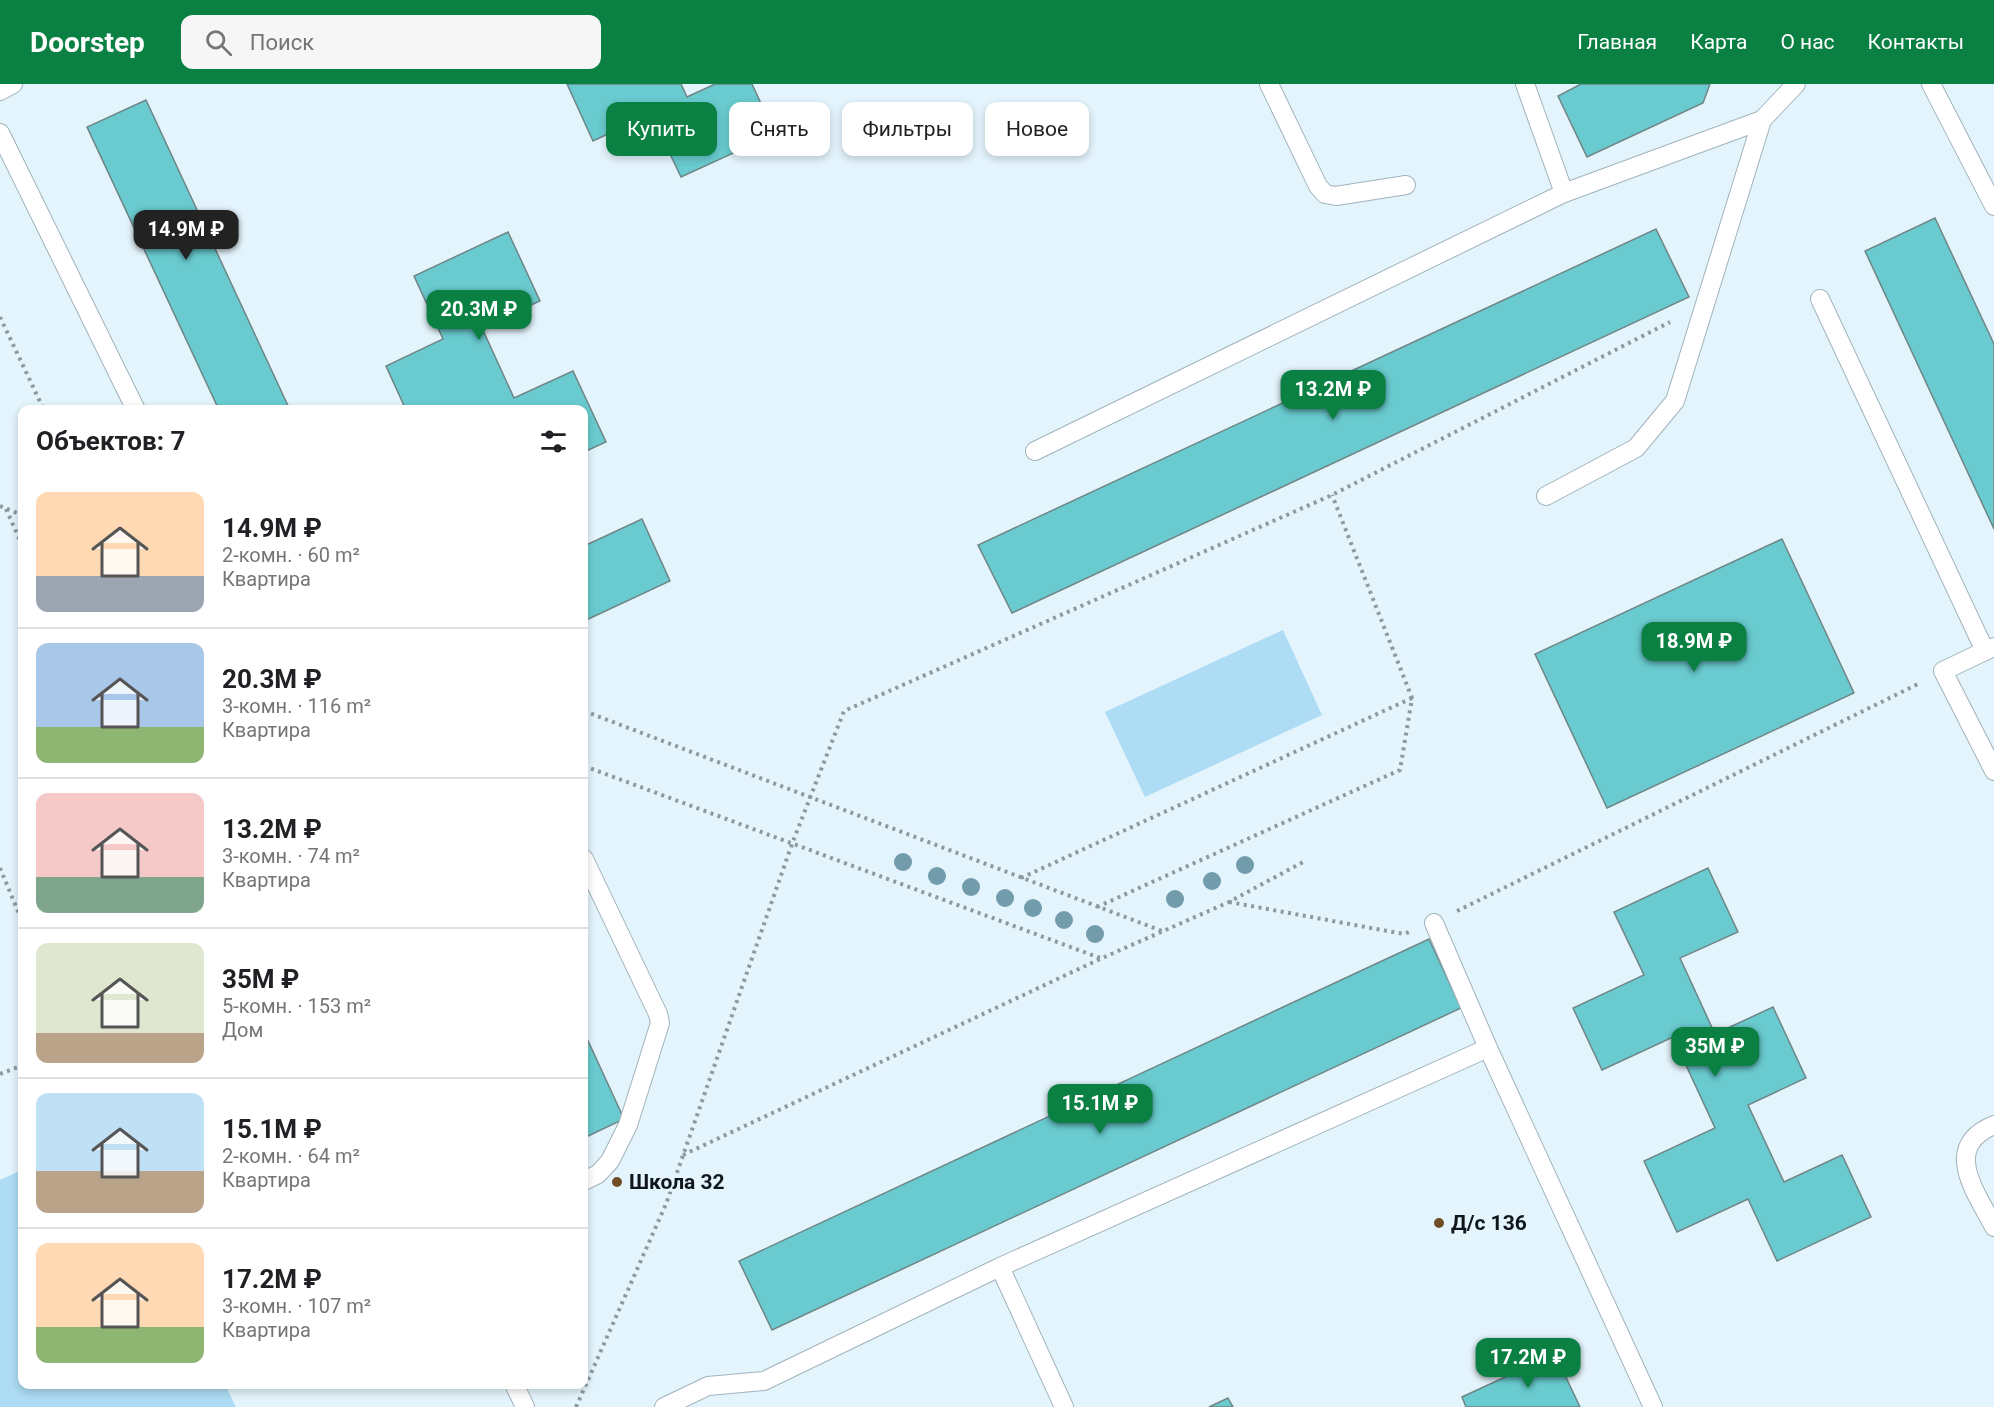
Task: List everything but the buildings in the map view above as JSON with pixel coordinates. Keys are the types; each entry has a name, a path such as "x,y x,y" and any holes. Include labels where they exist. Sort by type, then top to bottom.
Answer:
{"lane":[{"path":"0,92 13,84"},
{"path":"1269,84 1318,186 1325,194 1336,196 1406,185"},
{"path":"1525,84 1564,193"},
{"path":"1546,496 1636,448 1675,401 1762,120 1796,84"},
{"path":"1931,84 1994,206"},
{"path":"1035,451 1564,193 1762,120"},
{"path":"0,133 134,405"},
{"path":"1820,299 1989,649 1943,671 1994,771"},
{"path":"588,867 658,1014 660,1023 628,1125 610,1161 598,1174 588,1179"},
{"path":"1434,922 1488,1048 1653,1407"},
{"path":"664,1407 708,1386 764,1381 1000,1267 1488,1048"},
{"path":"1994,1125 1974,1137 1967,1148 1965,1162 1968,1175 1994,1227"},
{"path":"1000,1267 1065,1407"},
{"path":"516,1389 525,1407"}],"path":[{"path":"588,1380 666,1204 792,844 844,711 1332,495 1703,306"},
{"path":"0,316 42,405"},
{"path":"1097,907 1400,770 1412,698 1332,495"},
{"path":"0,506 18,514"},
{"path":"6,509 18,536"},
{"path":"1229,902 1404,934 1434,922 1943,671"},
{"path":"1021,878 1412,698"},
{"path":"588,713 1162,932"},
{"path":"588,768 1101,958"},
{"path":"683,1155 1101,958 1229,902 1305,861"},
{"path":"0,868 18,911"},
{"path":"0,1074 18,1066"},
{"path":"576,1407 584,1389"}],"shaded area":[{"path":"1283,630 1322,715 1145,797 1105,712"},
{"path":"18,1172 18,1389 227,1389 236,1407 0,1407 0,1180"}],"place":[{"name":"Школа 32","path":"617,1182"},
{"name":"Д/с 136","path":"1439,1223"}]}
